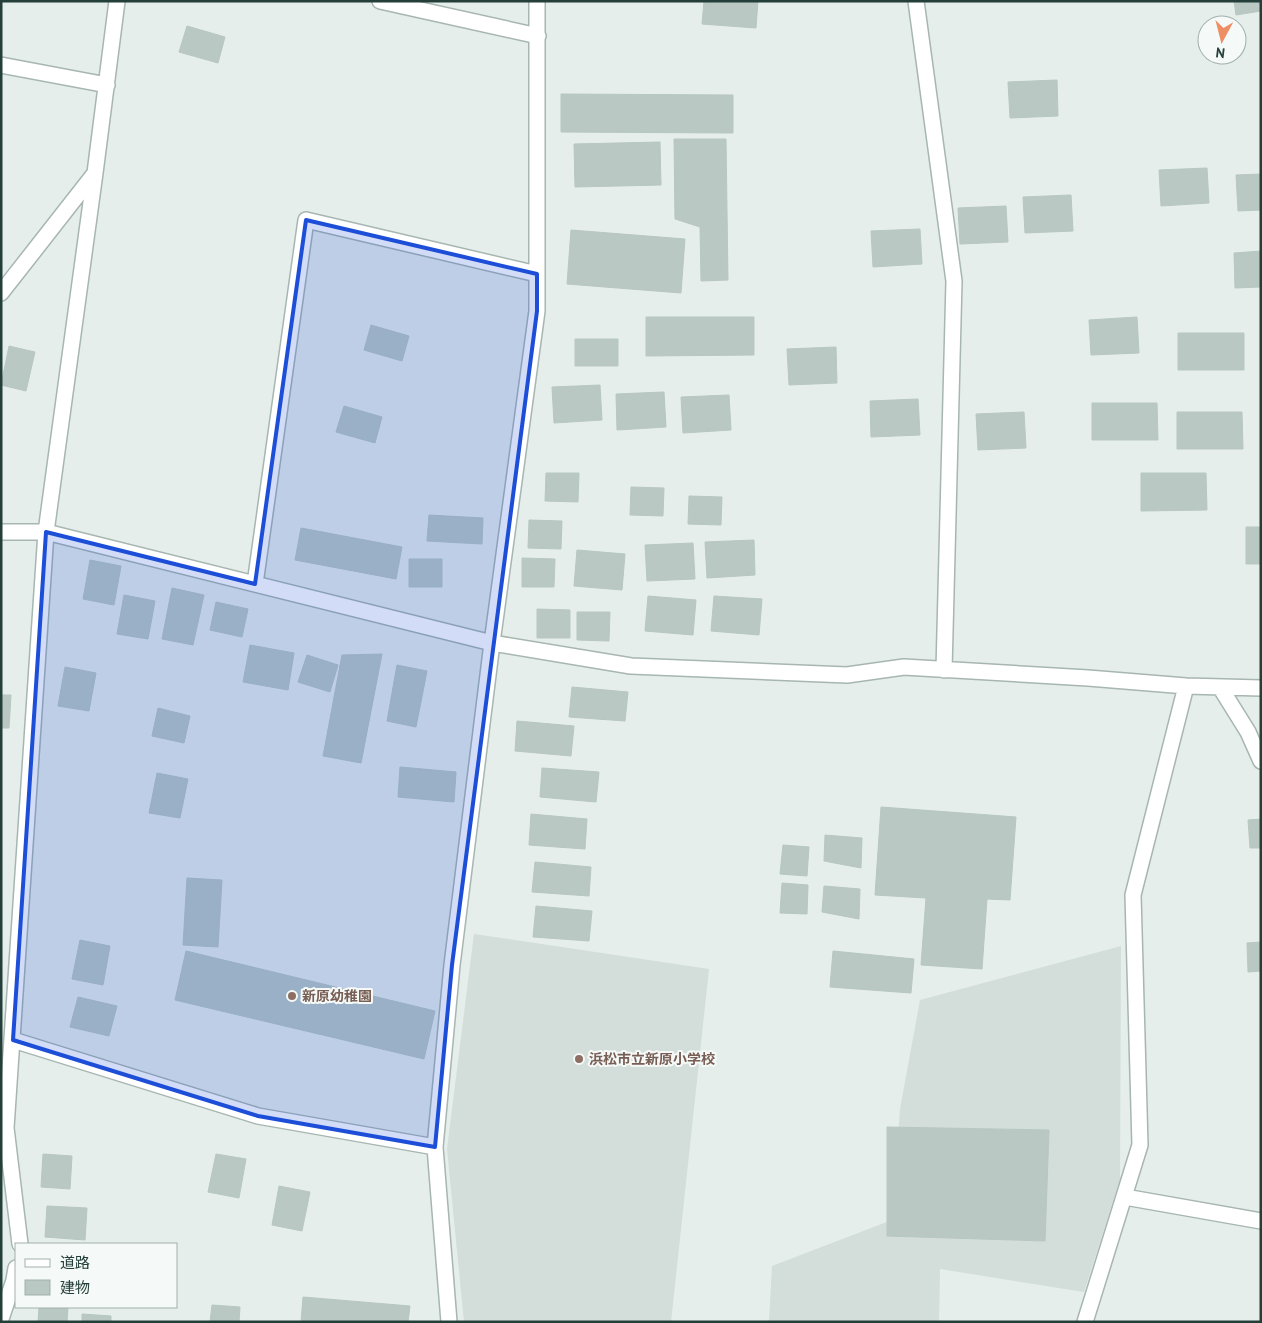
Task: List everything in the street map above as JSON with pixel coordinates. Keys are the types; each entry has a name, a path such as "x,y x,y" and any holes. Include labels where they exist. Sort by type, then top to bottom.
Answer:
{"street":[{"path":"20,1243 6,1128 46,532 117,1"},
{"path":"380,1 538,36"},
{"path":"449,1322 435,1147 452,965 492,643 537,311 538,1"},
{"path":"916,1 954,281 944,670"},
{"path":"1,65 107,85"},
{"path":"1,293 95,173"},
{"path":"255,584 306,220 537,274"},
{"path":"1,532 46,532 492,643 631,666 847,675 904,667 1186,686 1261,688"},
{"path":"1085,1322 1140,1145 1133,895 1186,686"},
{"path":"1220,687 1248,732 1261,761"},
{"path":"12,1040 258,1116 435,1147"},
{"path":"1125,1197 1261,1221"},
{"path":"1,1320 15,1274"}],"highlighted area":[{"path":"306,220 537,274 537,311 452,965 435,1147 258,1116 13,1040 46,532 255,584"}],"shaded area":[{"name":"浜松市立新原小学校","path":"474,934 709,969 671,1322 464,1322 447,1149"},
{"path":"1121,946 1120,1179 1084,1292 940,1269 939,1322 769,1322 772,1266 892,1220 900,1109 920,1000"}],"building":[{"path":"704,1 758,1 756,28 702,24"},
{"path":"1234,1 1261,1 1261,11 1236,15"},
{"path":"187,26 225,37 218,63 179,52"},
{"path":"1057,80 1058,116 1010,118 1008,82"},
{"path":"561,94 733,95 733,133 561,132"},
{"path":"674,139 726,139 728,280 701,281 700,227 675,219"},
{"path":"660,142 661,185 575,187 574,144"},
{"path":"1207,168 1209,203 1161,206 1159,170"},
{"path":"1261,174 1261,210 1238,211 1236,175"},
{"path":"1071,195 1073,231 1025,233 1023,197"},
{"path":"1006,206 1008,242 960,244 958,208"},
{"path":"920,229 922,264 873,267 871,231"},
{"path":"571,230 685,239 681,293 567,284"},
{"path":"1261,251 1261,287 1235,288 1234,253"},
{"path":"646,317 754,317 754,355 646,356"},
{"path":"1137,317 1139,353 1091,355 1089,320"},
{"path":"371,325 409,336 402,361 364,350"},
{"path":"1178,333 1244,333 1244,370 1178,370"},
{"path":"575,339 618,339 618,366 575,366"},
{"path":"9,346 35,352 26,391 1,385"},
{"path":"836,347 837,383 789,385 787,349"},
{"path":"600,385 602,420 554,423 552,387"},
{"path":"664,392 666,427 617,430 616,394"},
{"path":"729,395 731,430 683,433 681,397"},
{"path":"918,399 920,435 871,437 870,401"},
{"path":"1092,403 1157,403 1158,440 1092,440"},
{"path":"344,406 382,417 375,443 336,432"},
{"path":"1024,412 1026,448 978,450 976,414"},
{"path":"1177,412 1242,412 1243,449 1177,449"},
{"path":"546,473 579,473 578,502 545,501"},
{"path":"1141,473 1206,473 1207,510 1141,511"},
{"path":"631,487 664,488 663,516 630,515"},
{"path":"689,496 722,497 721,525 688,524"},
{"path":"429,515 483,518 482,544 427,541"},
{"path":"529,520 562,521 561,549 528,548"},
{"path":"1246,527 1261,527 1261,564 1246,564"},
{"path":"301,528 402,547 396,579 295,560"},
{"path":"754,540 755,575 707,578 705,542"},
{"path":"693,543 695,579 647,581 645,545"},
{"path":"577,550 625,554 622,590 574,586"},
{"path":"522,558 555,559 554,587 522,587"},
{"path":"409,559 442,559 442,587 409,587"},
{"path":"90,560 121,566 114,605 83,599"},
{"path":"172,588 204,595 193,645 162,639"},
{"path":"124,595 155,601 148,639 117,634"},
{"path":"648,596 696,600 693,635 645,631"},
{"path":"714,596 762,599 759,635 711,631"},
{"path":"216,602 248,609 242,637 210,630"},
{"path":"537,609 570,610 570,638 537,638"},
{"path":"577,612 610,612 609,641 577,640"},
{"path":"250,645 294,653 288,690 243,682"},
{"path":"382,654 361,763 323,756 342,655"},
{"path":"307,655 338,665 330,692 298,682"},
{"path":"397,665 427,671 416,727 387,721"},
{"path":"65,667 96,673 89,711 58,706"},
{"path":"572,687 628,692 625,721 569,717"},
{"path":"1,695 11,695 9,728 1,728"},
{"path":"158,708 190,716 184,743 152,736"},
{"path":"517,721 574,726 571,756 515,751"},
{"path":"400,767 456,772 454,802 398,797"},
{"path":"542,768 599,772 596,802 540,797"},
{"path":"157,773 188,779 180,818 149,813"},
{"path":"881,807 1016,817 1010,900 987,899 982,969 921,965 926,898 875,895"},
{"path":"531,814 587,819 585,849 529,845"},
{"path":"1261,819 1261,848 1250,848 1248,820"},
{"path":"825,835 862,838 861,868 824,861"},
{"path":"783,845 809,847 807,876 780,874"},
{"path":"535,862 591,867 589,896 532,892"},
{"path":"187,878 222,880 218,947 183,945"},
{"path":"782,883 808,885 807,914 780,913"},
{"path":"824,886 860,889 859,919 822,912"},
{"path":"536,906 592,911 589,941 533,937"},
{"path":"80,940 110,946 103,985 72,979"},
{"path":"1261,942 1261,971 1248,972 1247,943"},
{"path":"186,951 435,1011 424,1059 175,1000"},
{"path":"833,951 914,959 911,993 830,987"},
{"path":"78,997 117,1006 109,1036 70,1027"},
{"path":"887,1127 1049,1130 1045,1241 887,1236"},
{"path":"43,1154 72,1156 70,1189 41,1187"},
{"path":"216,1154 246,1159 239,1198 208,1192"},
{"path":"279,1186 310,1192 302,1231 272,1225"},
{"path":"47,1206 87,1208 85,1240 45,1237"},
{"path":"303,1297 410,1306 408,1322 301,1322"},
{"path":"212,1305 240,1307 239,1322 210,1322"},
{"path":"39,1308 68,1308 67,1322 38,1322"},
{"path":"82,1314 111,1316 111,1322 82,1322"}],"place":[{"name":"新原幼稚園","path":"292,996"},
{"name":"浜松市立新原小学校","path":"579,1059"}]}
